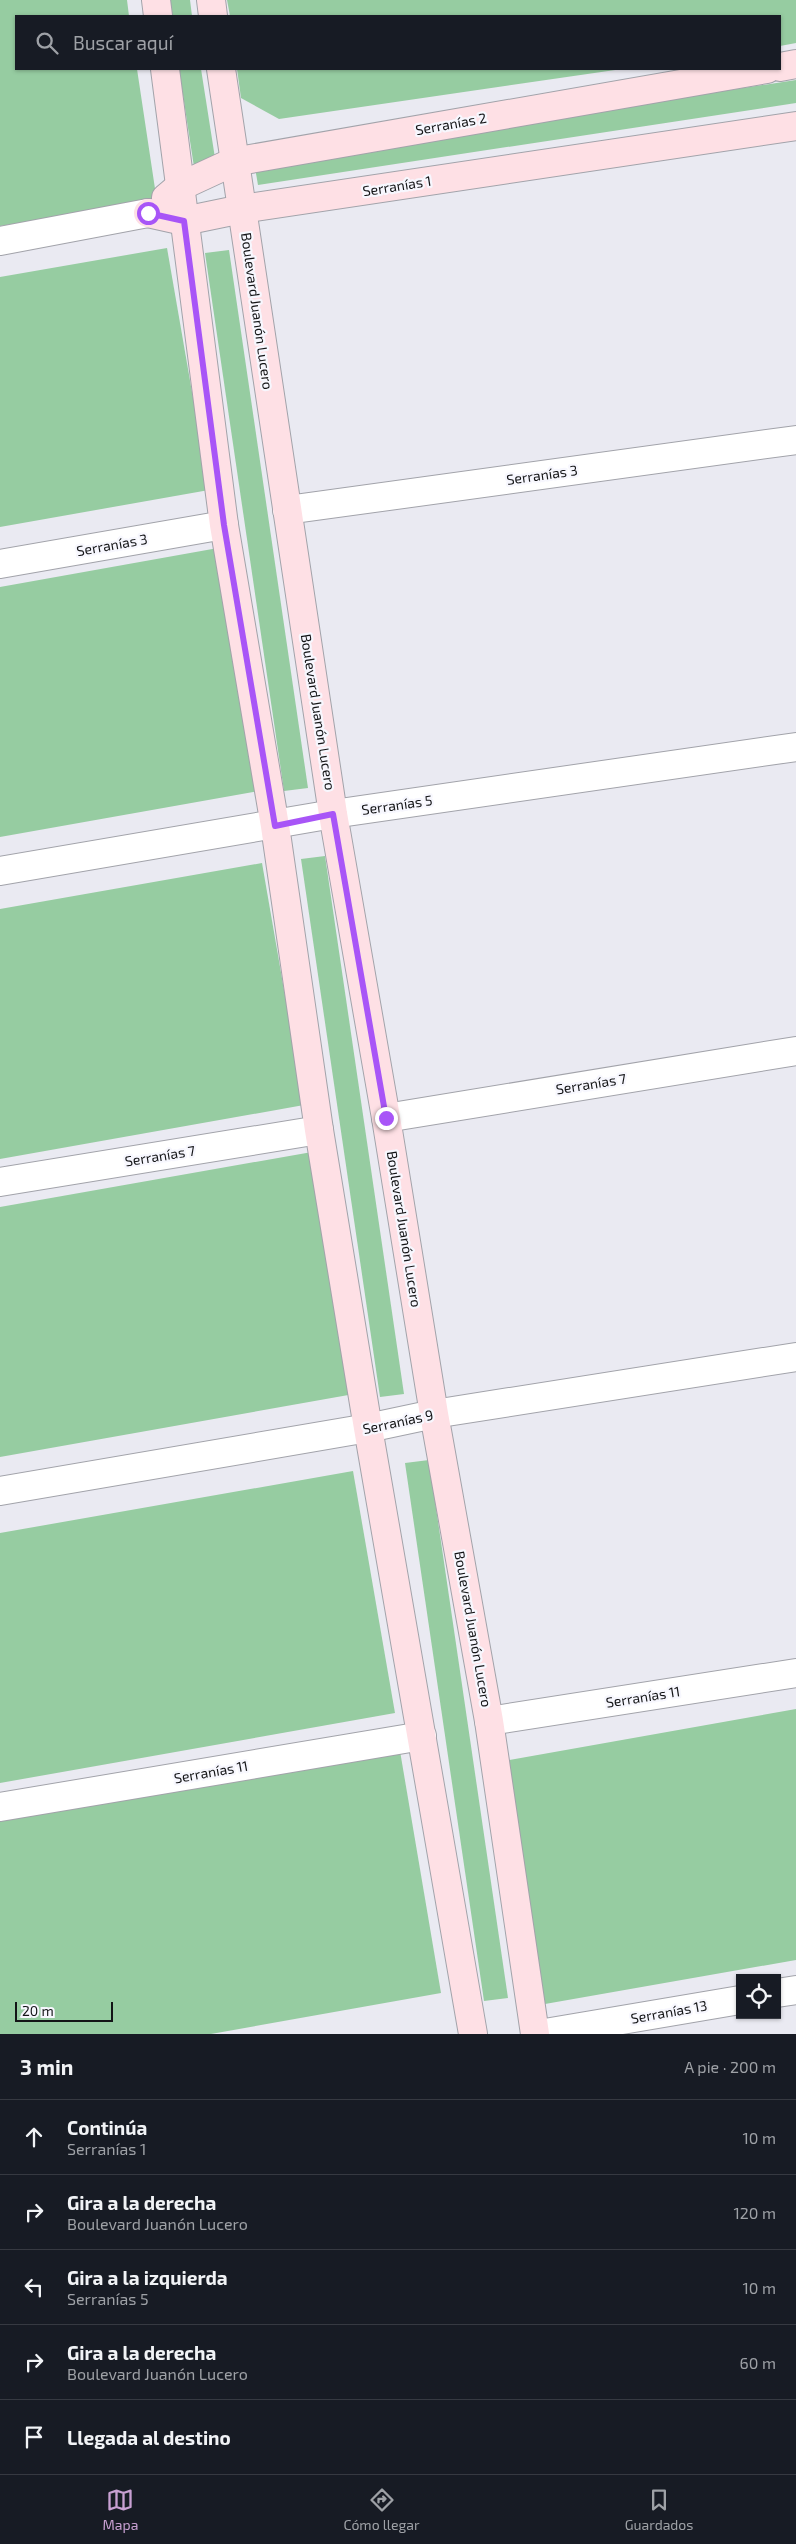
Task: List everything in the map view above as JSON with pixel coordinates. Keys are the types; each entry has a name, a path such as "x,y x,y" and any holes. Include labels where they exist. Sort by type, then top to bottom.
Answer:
{"main road":[{"path":"156,0 158,15"},
{"path":"211,0 214,15"},
{"path":"781,66 796,64"},
{"path":"164,70 224,525 275,826 319,1130 368,1428 473,2034"},
{"name":"Boulevard Juanón Lucero","path":"221,70 333,814 386,1118 434,1414 489,1721 535,2034"},
{"name":"Serranías 2","path":"148,213 179,187 234,162 761,70"},
{"name":"Serranías 1","path":"148,213 184,221 242,210 796,126"}],"street":[{"name":"Serranías 1","path":"0,241 148,213"},
{"name":"Serranías 3","path":"287,510 796,440"},
{"name":"Serranías 3","path":"0,564 224,525"},
{"name":"Serranías 5","path":"0,871 275,826 333,814 796,747"},
{"name":"Serranías 7","path":"386,1118 796,1051"},
{"name":"Serranías 7","path":"0,1182 319,1130"},
{"name":"Serranías 9","path":"0,1491 368,1428 434,1414 796,1357"},
{"name":"Serranías 11","path":"489,1721 796,1673"},
{"name":"Serranías 11","path":"0,1808 422,1736"},
{"path":"781,1993 796,1990"},
{"name":"Serranías 13","path":"539,2034 736,2001"}],"green space":[{"path":"0,0 127,0 129,15 15,15 15,70 137,70 157,202 0,226"},
{"path":"168,0 190,0 192,15 170,15"},
{"path":"227,0 796,0 796,43 781,46 781,15 230,15"},
{"path":"179,70 201,70 215,158 194,167"},
{"path":"237,70 615,70 279,119 241,98"},
{"path":"796,80 796,103 258,185 254,162"},
{"path":"167,248 209,490 0,527 0,277"},
{"path":"229,250 308,788 284,791 205,253"},
{"path":"218,548 259,791 0,837 0,587"},
{"path":"325,856 404,1394 380,1397 301,859"},
{"path":"262,863 304,1105 0,1159 0,909"},
{"path":"312,1152 354,1394 0,1457 0,1207"},
{"path":"429,1460 508,1998 484,2001 405,1463"},
{"path":"353,1471 395,1713 0,1783 0,1533"},
{"path":"796,1709 796,1960 545,2004 504,1761"},
{"path":"400,1751 441,1993 211,2034 0,2034 0,1821"}],"route":[{"path":"148,213 184,221 224,525 275,826 333,814 386,1118"}]}
